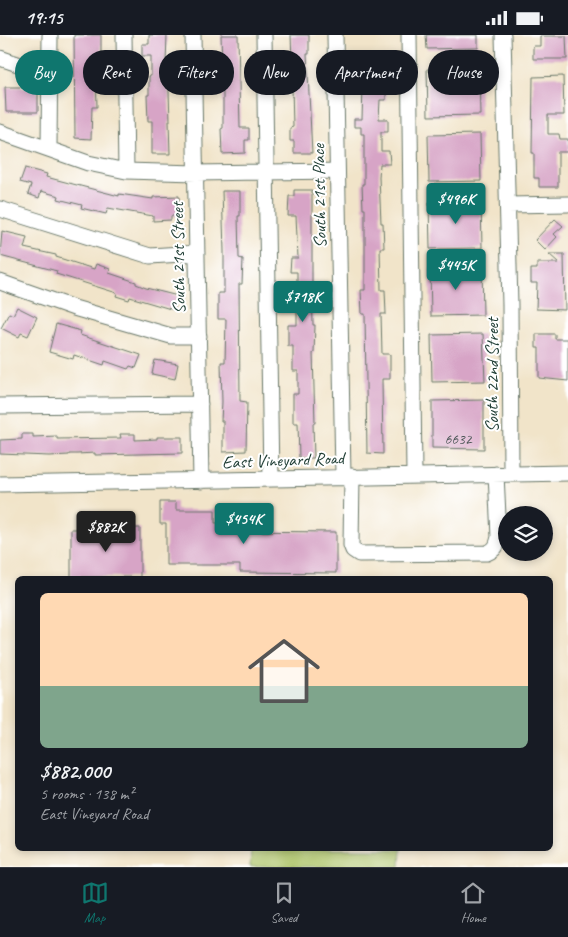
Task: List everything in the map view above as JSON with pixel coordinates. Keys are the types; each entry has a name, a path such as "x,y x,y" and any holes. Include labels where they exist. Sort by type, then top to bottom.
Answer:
{"street":[{"path":"50,35 50,50"},
{"path":"124,35 126,171"},
{"name":"South 21st Street","path":"193,35 201,481"},
{"path":"264,35 268,172 271,479"},
{"name":"South 21st Place","path":"335,35 337,171 348,476 351,545 353,550 359,554 487,553 492,551 497,545 504,474"},
{"path":"410,35 414,475"},
{"name":"South 22nd Street","path":"503,35 508,205 504,474"},
{"path":"0,58 15,63"},
{"path":"49,148 50,95"},
{"path":"0,132 88,163 126,171 196,173 337,171"},
{"path":"508,205 568,204"},
{"path":"0,209 150,256 197,253"},
{"path":"0,282 74,308 171,336 199,336"},
{"path":"0,406 200,404"},
{"name":"East Vineyard Road","path":"0,484 568,473"}],"green space":[{"path":"251,851 401,851 400,867 250,867"}],"building":[{"path":"74,35 101,35 101,50 83,50 83,95 97,95 97,107 92,107 91,139 75,138"},
{"path":"149,35 167,35 166,50 159,50 159,95 169,95 170,154 152,154 152,121 148,121 147,95 149,95 149,76 151,76 151,56 149,56 149,50 142,50 142,44 149,44"},
{"path":"221,35 238,35 240,128 249,128 249,140 245,140 245,153 222,154 223,95 234,95 234,50 221,50"},
{"path":"291,35 309,35 309,54 307,54 312,153 294,153 294,141 290,141 290,128 293,127 292,95 306,95 306,50 292,50"},
{"path":"426,35 478,35 478,48 427,49"},
{"path":"540,36 566,36 567,59 533,59 533,46 540,46"},
{"path":"427,69 428,95 480,95 480,115 428,116"},
{"path":"563,76 564,115 548,115 548,134 559,134 560,139 568,139 568,152 558,152 558,187 539,187 539,178 534,178 534,153 532,153 533,77"},
{"path":"5,87 15,87 15,95 38,95 38,112 6,112"},
{"path":"363,95 386,95 386,100 380,100 379,119 388,119 388,132 381,132 381,151 389,151 390,164 380,164 379,177 384,248 380,248 381,290 385,290 386,314 381,314 382,354 390,354 390,379 382,379 383,454 367,453 365,314 362,314 361,290 365,290 365,209 363,209 362,184 364,184 364,134 361,134 361,127 354,127 354,119 362,119"},
{"path":"480,134 481,181 429,182 428,135"},
{"path":"25,168 47,174 46,177 119,196 119,194 153,199 153,197 179,196 180,216 171,216 171,220 153,221 153,216 108,208 106,214 81,208 82,205 58,199 59,196 41,191 39,198 28,194 31,185 20,182"},
{"path":"294,190 312,190 312,284 313,325 315,325 313,353 314,458 299,458 298,423 293,423 293,394 298,394 298,371 293,371 293,346 288,346 288,325 297,325 297,307 291,307 291,300 287,300 287,290 297,290 297,272 290,272 291,258 298,258 296,216 288,216 289,196 294,196"},
{"path":"222,191 240,191 240,216 238,216 239,258 243,259 242,284 239,284 240,401 247,402 246,451 223,452 221,362 225,362 226,319 218,319 218,293 224,293"},
{"path":"481,201 482,248 430,249 429,202"},
{"path":"555,219 563,226 554,234 557,237 545,250 535,240"},
{"path":"2,231 27,237 24,248 56,255 56,257 94,269 96,264 110,269 109,273 136,282 136,284 146,288 178,296 174,310 130,297 129,300 116,296 117,293 56,274 57,271 0,256"},
{"path":"549,254 564,254 565,310 536,309 537,283 531,283 531,269 537,269 537,263 559,263"},
{"path":"482,267 483,315 431,316 430,268"},
{"path":"17,307 37,317 28,336 21,333 19,337 1,328 9,313 13,315"},
{"path":"56,324 81,331 80,335 141,355 136,368 130,366 128,369 105,361 104,365 74,355 73,359 49,352"},
{"path":"483,334 485,381 432,382 431,335"},
{"path":"536,334 555,334 555,339 568,339 568,381 539,378 539,348 536,348"},
{"path":"155,360 178,364 175,379 152,374"},
{"path":"484,400 484,449 432,448 432,401"},
{"path":"22,434 33,434 33,437 57,436 57,439 121,438 120,434 135,434 135,440 157,439 157,437 182,437 182,453 95,455 95,453 49,456 0,454 0,440 22,439"},
{"path":"160,502 176,502 176,510 215,510 215,523 225,523 225,531 336,532 336,573 240,572 240,565 166,565 166,524 160,524"},
{"path":"140,528 140,576 71,576 71,529"}]}
